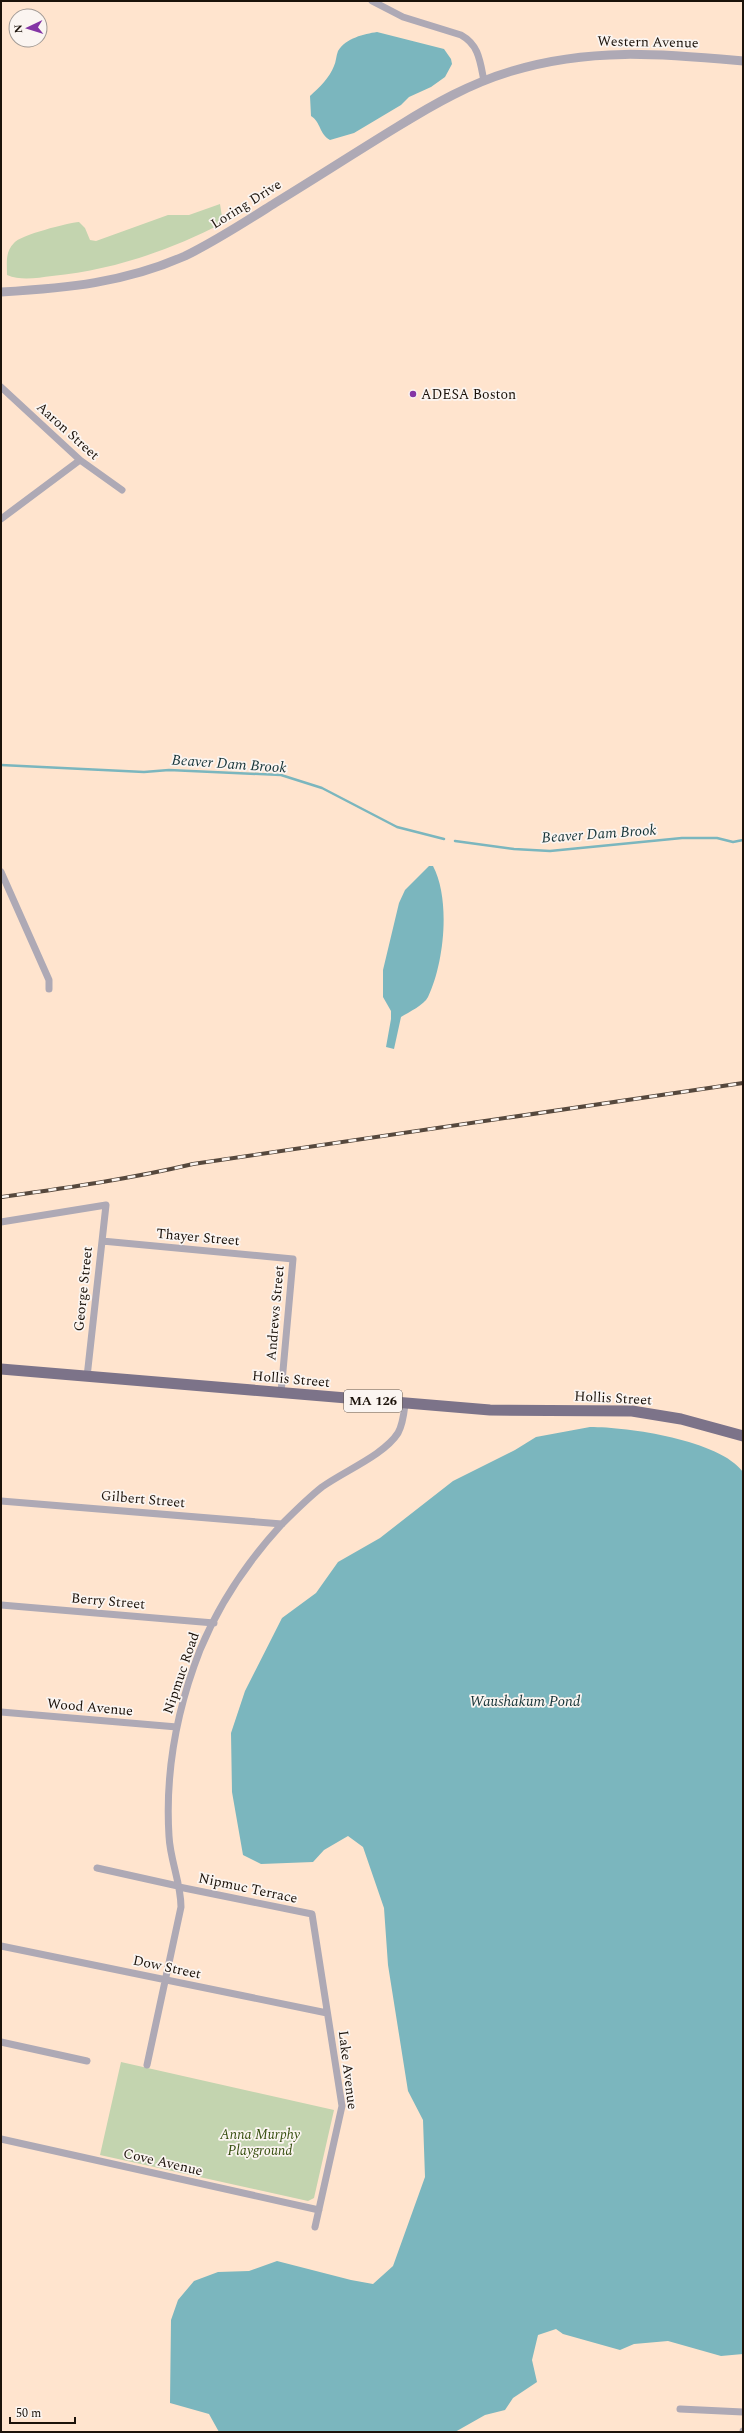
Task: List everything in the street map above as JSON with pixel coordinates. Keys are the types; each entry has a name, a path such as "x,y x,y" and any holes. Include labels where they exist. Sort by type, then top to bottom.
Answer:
{"main road":[{"name":"Hollis Street","path":"1,1369 405,1404 504,1411 632,1411 681,1419 743,1436"}],"street":[{"path":"372,1 403,17 461,35 469,39 478,52 484,81"},
{"name":"Western Avenue","path":"484,81 546,62 604,53 647,53 743,61"},
{"name":"Loring Drive","path":"1,292 102,283 144,271 185,256 223,236 433,105 484,81"},
{"name":"Aaron Street","path":"1,387 80,460 122,490"},
{"path":"1,519 80,460"},
{"path":"1,872 49,980 49,989"},
{"name":"George Street","path":"1,1222 106,1205 87,1377"},
{"name":"Thayer Street","path":"102,1242 292,1259"},
{"name":"Andrews Street","path":"281,1393 292,1259"},
{"name":"Nipmuc Road","path":"147,2064 181,1907 178,1886 170,1853 168,1803 170,1766 177,1727 191,1675 214,1623 246,1568 282,1524 321,1488 386,1446 398,1433 403,1421 405,1404"},
{"name":"Gilbert Street","path":"1,1501 282,1524"},
{"name":"Berry Street","path":"1,1604 214,1623"},
{"name":"Wood Avenue","path":"1,1712 177,1727"},
{"name":"Nipmuc Terrace","path":"97,1868 312,1914"},
{"name":"Lake Avenue","path":"312,1914 342,2106 315,2226"},
{"name":"Dow Street","path":"1,1946 327,2013"},
{"path":"1,2042 87,2061"},
{"name":"Cove Avenue","path":"1,2139 319,2210"},
{"path":"680,2409 743,2412"}],"green space":[{"path":"220,204 223,223 182,242 140,258 97,269 41,278 18,278 7,275 7,258 11,246 25,236 34,233 79,222 85,228 90,240 96,241 168,215 189,215"},
{"name":"Anna Murphy Playground","path":"121,2062 334,2110 314,2198 308,2201 100,2155"}],"water":[{"path":"377,32 444,49 451,59 452,64 445,77 431,87 409,97 401,105 354,133 330,140 324,135 317,121 311,116 310,96 330,74 335,64 338,51 341,47 356,37"},
{"path":"429,866 433,866 439,880 444,914 438,967 434,983 426,1000 401,1017 394,1049 386,1047 391,1011 383,997 383,970 399,903 405,890"},
{"name":"Waushakum Pond","path":"590,1427 649,1433 695,1444 715,1451 731,1461 743,1472 743,2354 721,2356 668,2341 634,2344 620,2350 563,2334 556,2329 538,2335 532,2360 537,2382 513,2398 505,2410 485,2415 455,2432 219,2432 209,2414 170,2403 171,2320 178,2300 194,2281 218,2272 249,2271 277,2261 351,2280 373,2284 393,2266 425,2177 423,2120 408,2091 388,1965 384,1908 363,1847 348,1836 324,1850 313,1862 261,1864 243,1855 232,1792 231,1733 245,1691 282,1618 316,1593 338,1562 380,1538 453,1481 515,1450 536,1437"}],"waterway":[{"name":"Beaver Dam Brook","path":"1,765 144,772 169,770 281,775 322,788 397,827 444,839"},
{"name":"Beaver Dam Brook","path":"455,841 514,849 550,851 682,838 717,838 733,842 743,840"}],"railway":[{"path":"1,1197 121,1179 193,1164 743,1083"}],"place":[{"name":"ADESA Boston","path":"413,394"}]}
